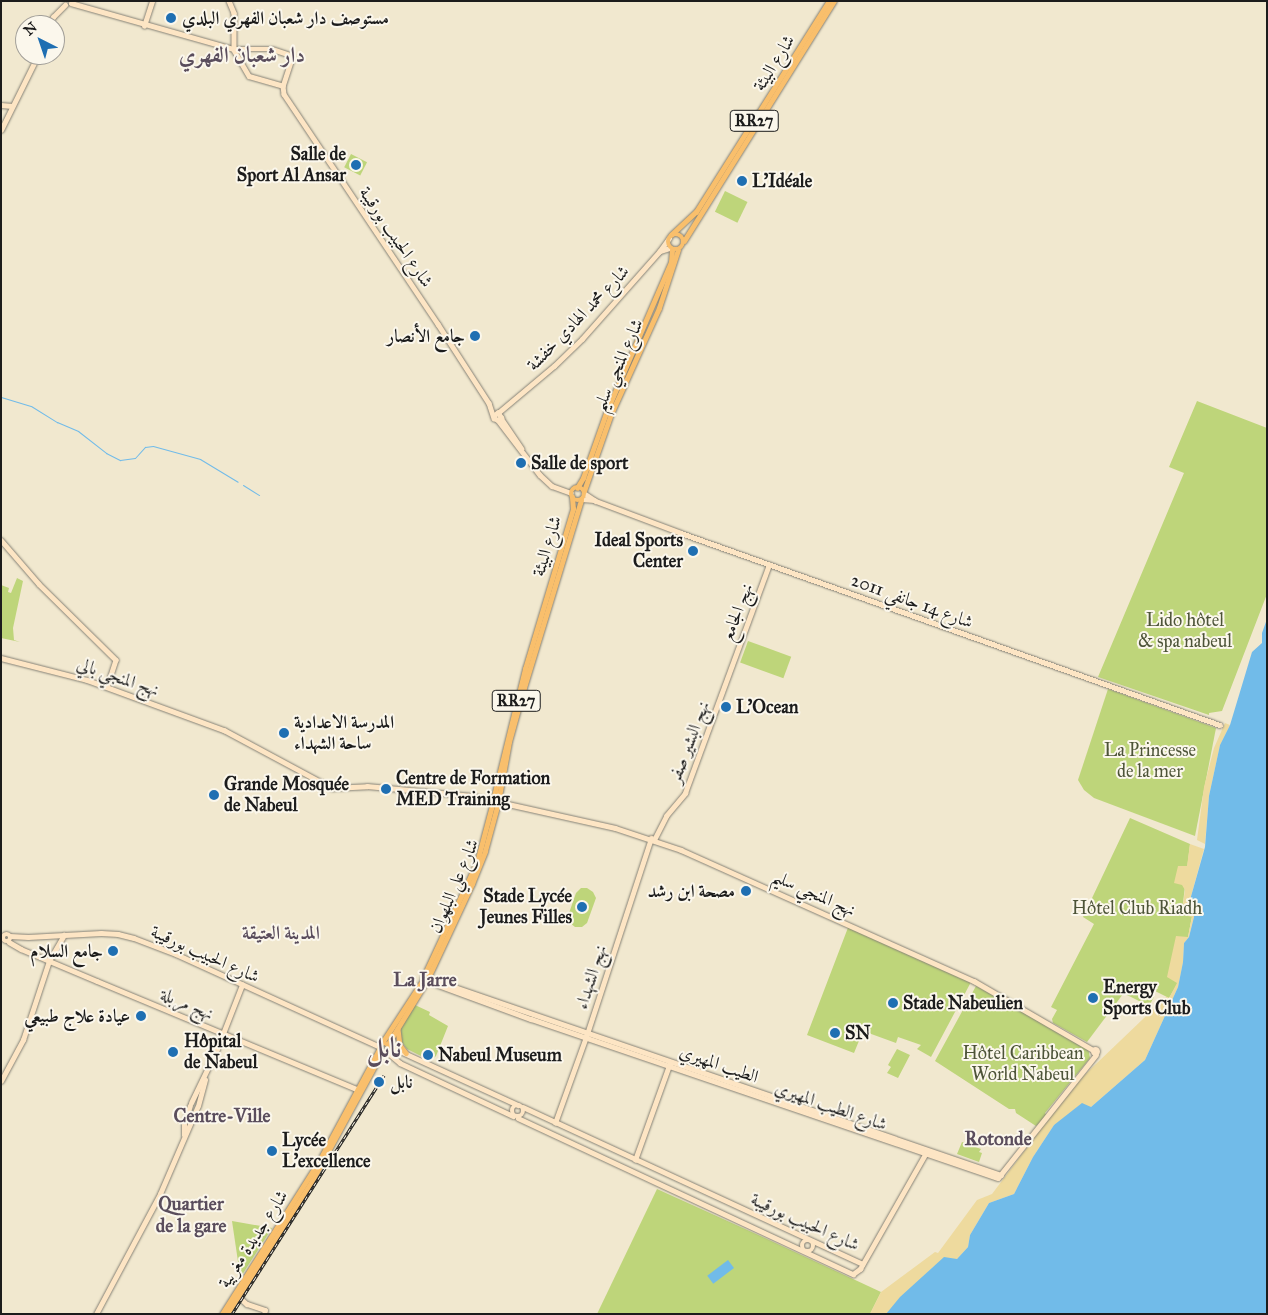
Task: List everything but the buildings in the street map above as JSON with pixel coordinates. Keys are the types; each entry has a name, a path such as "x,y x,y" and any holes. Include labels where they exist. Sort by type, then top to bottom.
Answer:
{"main road":[{"name":"شارع البيئة","path":"670,237 696,212 746,136 828,1"},
{"name":"شارع البيئة","path":"684,240 834,1"},
{"path":"678,250 671,249 670,237 678,234 684,240"},
{"name":"RR27","path":"678,250 683,246 684,240"},
{"name":"شارع المنجي سليم","path":"573,492 584,478 606,413 671,262 671,249"},
{"name":"شارع المنجي سليم","path":"581,500 611,414 659,308 678,250"},
{"name":"شارع البيئة","path":"547,603 573,509 573,492"},
{"path":"581,500 576,501 573,492 584,492"},
{"name":"شارع البيئة","path":"547,603 581,500"},
{"name":"شارع علي البلهوان","path":"384,1047 399,1026 426,979 477,862 496,800 514,711 547,603"},
{"name":"شارع علي البلهوان","path":"384,1047 426,979"},
{"path":"399,1026 398,1040 406,1052"},
{"name":"شارع جديدة مغربية","path":"222,1314 314,1170 358,1089 384,1047"},
{"name":"شارع جديدة مغربية","path":"227,1314 312,1181 358,1089"}],"street":[{"path":"144,26 152,1"},
{"path":"55,15 68,3 144,26 234,49 272,49 290,54 293,59 283,86 249,76 234,49 234,13 229,1"},
{"path":"1,130 33,65"},
{"name":"شارع الحبيب بورقيبة","path":"283,86 284,94 498,416 539,470 559,486 573,492"},
{"path":"1,105 12,106"},
{"name":"شارع محمد الهادي خفشة","path":"498,416 582,339 670,237"},
{"path":"659,252 671,249"},
{"path":"584,492 596,500"},
{"path":"581,500 596,500"},
{"name":"شارع 14 جانفي 2011","path":"596,500 770,565 1220,725"},
{"path":"1,540 40,584 116,660 107,687"},
{"name":"نهج الجامع","path":"728,675 770,565"},
{"name":"نهج المنجي بالي","path":"1,658 52,670 107,687 224,730 330,788 337,789"},
{"name":"نهج البشير صفر","path":"653,839 666,816 685,793 728,675"},
{"name":"نهج المنجي سليم","path":"337,789 367,786 484,798 615,828 653,839 831,915 974,981 1048,1022 1093,1050 1099,1051 1000,1176"},
{"name":"نهج الشهداء","path":"555,1123 587,1036 653,839"},
{"name":"شارع الحبيب بورقيبة","path":"6,935 25,937 118,934 134,938 384,1047 406,1052 555,1123 863,1264 858,1272 851,1274 400,1063 384,1047"},
{"path":"5,942 2,938 6,935"},
{"path":"1,1081 23,1040 49,961 64,935"},
{"path":"21,949 25,937"},
{"name":"نهج مربلة","path":"5,942 222,1034 358,1089"},
{"name":"شارع الطيب المهيري","path":"426,979 587,1036 1000,1176"},
{"path":"184,1136 184,1124 191,1105 206,1074 242,985"},
{"path":"635,1160 670,1064"},
{"path":"96,1314 160,1194 197,1107 206,1074"},
{"path":"191,1105 196,1103 197,1107"},
{"path":"520,1106 524,1114 515,1116 512,1109 520,1106"},
{"path":"863,1264 926,1152"},
{"path":"810,1241 813,1244 813,1249 810,1252 805,1252 802,1249 802,1244 810,1241"},
{"path":"238,1296 246,1304 265,1310 265,1314"}],"green space":[{"name":"Salle de Sport Al Ansar","path":"351,154 367,162 360,176 344,167"},
{"path":"725,191 747,202 737,223 715,212"},
{"name":"Lido hôtel & spa nabeul","path":"1197,401 1267,428 1267,594 1222,711 1209,713 1209,715 1098,677 1184,473 1169,467"},
{"path":"17,578 23,581 13,628 14,640 20,642 1,638 1,585 9,588 8,592 11,593"},
{"path":"748,641 791,657 783,678 740,663"},
{"name":"La Princesse de la mer","path":"1108,689 1216,728 1195,836 1094,798 1084,790 1078,780"},
{"name":"Hôtel Club Riadh","path":"1130,818 1190,844 1183,903 1188,904 1192,916 1188,937 1176,937 1178,983 1169,998 1153,990 1150,995 1154,997 1149,1006 1127,995 1136,985 1132,982 1087,1042 1053,1023 1052,1019 1057,1010 1051,1007 1094,924 1083,917"},
{"name":"Stade Lycée Jeunes Filles","path":"581,888 587,888 593,892 596,898 587,923 582,927 575,927 570,923 568,916 576,893"},
{"path":"849,925 971,982 931,1057 917,1049 921,1045 898,1037 896,1043 863,1031 854,1053 807,1035"},
{"name":"Hôtel Caribbean World Nabeul","path":"976,986 1088,1048 1090,1058 1045,1113 1047,1116 1036,1126 1016,1113 1015,1109 1009,1109 935,1061"},
{"path":"415,1005 430,1012 429,1015 448,1026 436,1056 431,1061 407,1049 401,1041 400,1029"},
{"path":"897,1049 910,1055 898,1078 887,1073 891,1067 888,1065"},
{"path":"962,1142 981,1149 979,1152 982,1153 979,1162 957,1154"},
{"path":"657,1189 881,1292 870,1314 597,1314"},
{"path":"232,1221 272,1228 242,1275 240,1275"}],"sand":[{"path":"1225,723 1230,725 1220,745 1209,796 1205,844 1197,840 1204,787 1214,748"},
{"path":"1190,844 1204,849 1190,900 1194,917 1189,937 1184,943 1183,962 1178,987 1145,1060 1091,1107 1054,1125 1033,1157 1014,1194 989,1203 970,1235 968,1247 957,1259 933,1267 886,1314 870,1314 881,1292 935,1252 938,1253 977,1200 992,1194 1074,1085 1166,997 1169,998 1177,983 1167,977 1176,936 1188,937 1192,917 1188,916 1188,904 1183,904 1185,890 1182,885 1174,883 1178,866 1187,866"}],"water":[{"path":"1267,619 1267,1314 886,1314 900,1297 944,1257 957,1259 968,1247 970,1235 989,1203 1014,1194 1033,1157 1054,1125 1082,1103 1091,1107 1145,1060 1178,987 1183,962 1184,943 1189,937 1194,917 1190,900 1205,847 1209,796 1220,745 1230,725 1252,652 1262,643 1262,633"},
{"path":"728,1260 734,1268 713,1284 707,1276"}],"waterway":[{"path":"1,397 31,406 57,422 78,431 106,453 120,460 135,458 145,447 153,446 200,459 238,482"},
{"path":"243,485 259,495"}],"railway":[{"path":"232,1314 384,1075"}],"place":[{"name":"مستوصف دار شعبان الفهري البلدي","path":"171,18"},
{"name":"Salle de Sport Al Ansar","path":"356,165"},
{"name":"L'Idéale","path":"742,181"},
{"name":"جامع الأنصار","path":"475,336"},
{"name":"Salle de sport","path":"521,463"},
{"name":"Ideal Sports Center","path":"693,551"},
{"name":"L'Ocean","path":"726,707"},
{"name":"المدرسة الاعدادية ساحة الشهداء","path":"284,733"},
{"name":"Centre de Formation MED Training","path":"386,789"},
{"name":"Grande Mosquée de Nabeul","path":"214,795"},
{"name":"مصحة ابن رشد","path":"746,891"},
{"name":"Stade Lycée Jeunes Filles","path":"582,907"},
{"name":"جامع السلام","path":"113,951"},
{"name":"Energy Sports Club","path":"1093,998"},
{"name":"Stade Nabeulien","path":"893,1003"},
{"name":"عيادة علاج طبيعي","path":"141,1016"},
{"name":"SN","path":"835,1033"},
{"name":"Hôpital de Nabeul","path":"173,1052"},
{"name":"Nabeul Museum","path":"428,1055"},
{"name":"نابل","path":"379,1082"},
{"name":"Lycée L'excellence","path":"272,1151"}],"district":[{"name":"دار شعبان الفهري","path":"242,55"},
{"name":"المدينة العتيقة","path":"281,933"},
{"name":"La Jarre","path":"425,980"},
{"name":"نابل","path":"384,1048"},
{"name":"Centre-Ville","path":"222,1116"},
{"name":"Rotonde","path":"998,1139"},
{"name":"Quartier de la gare","path":"191,1215"}]}
